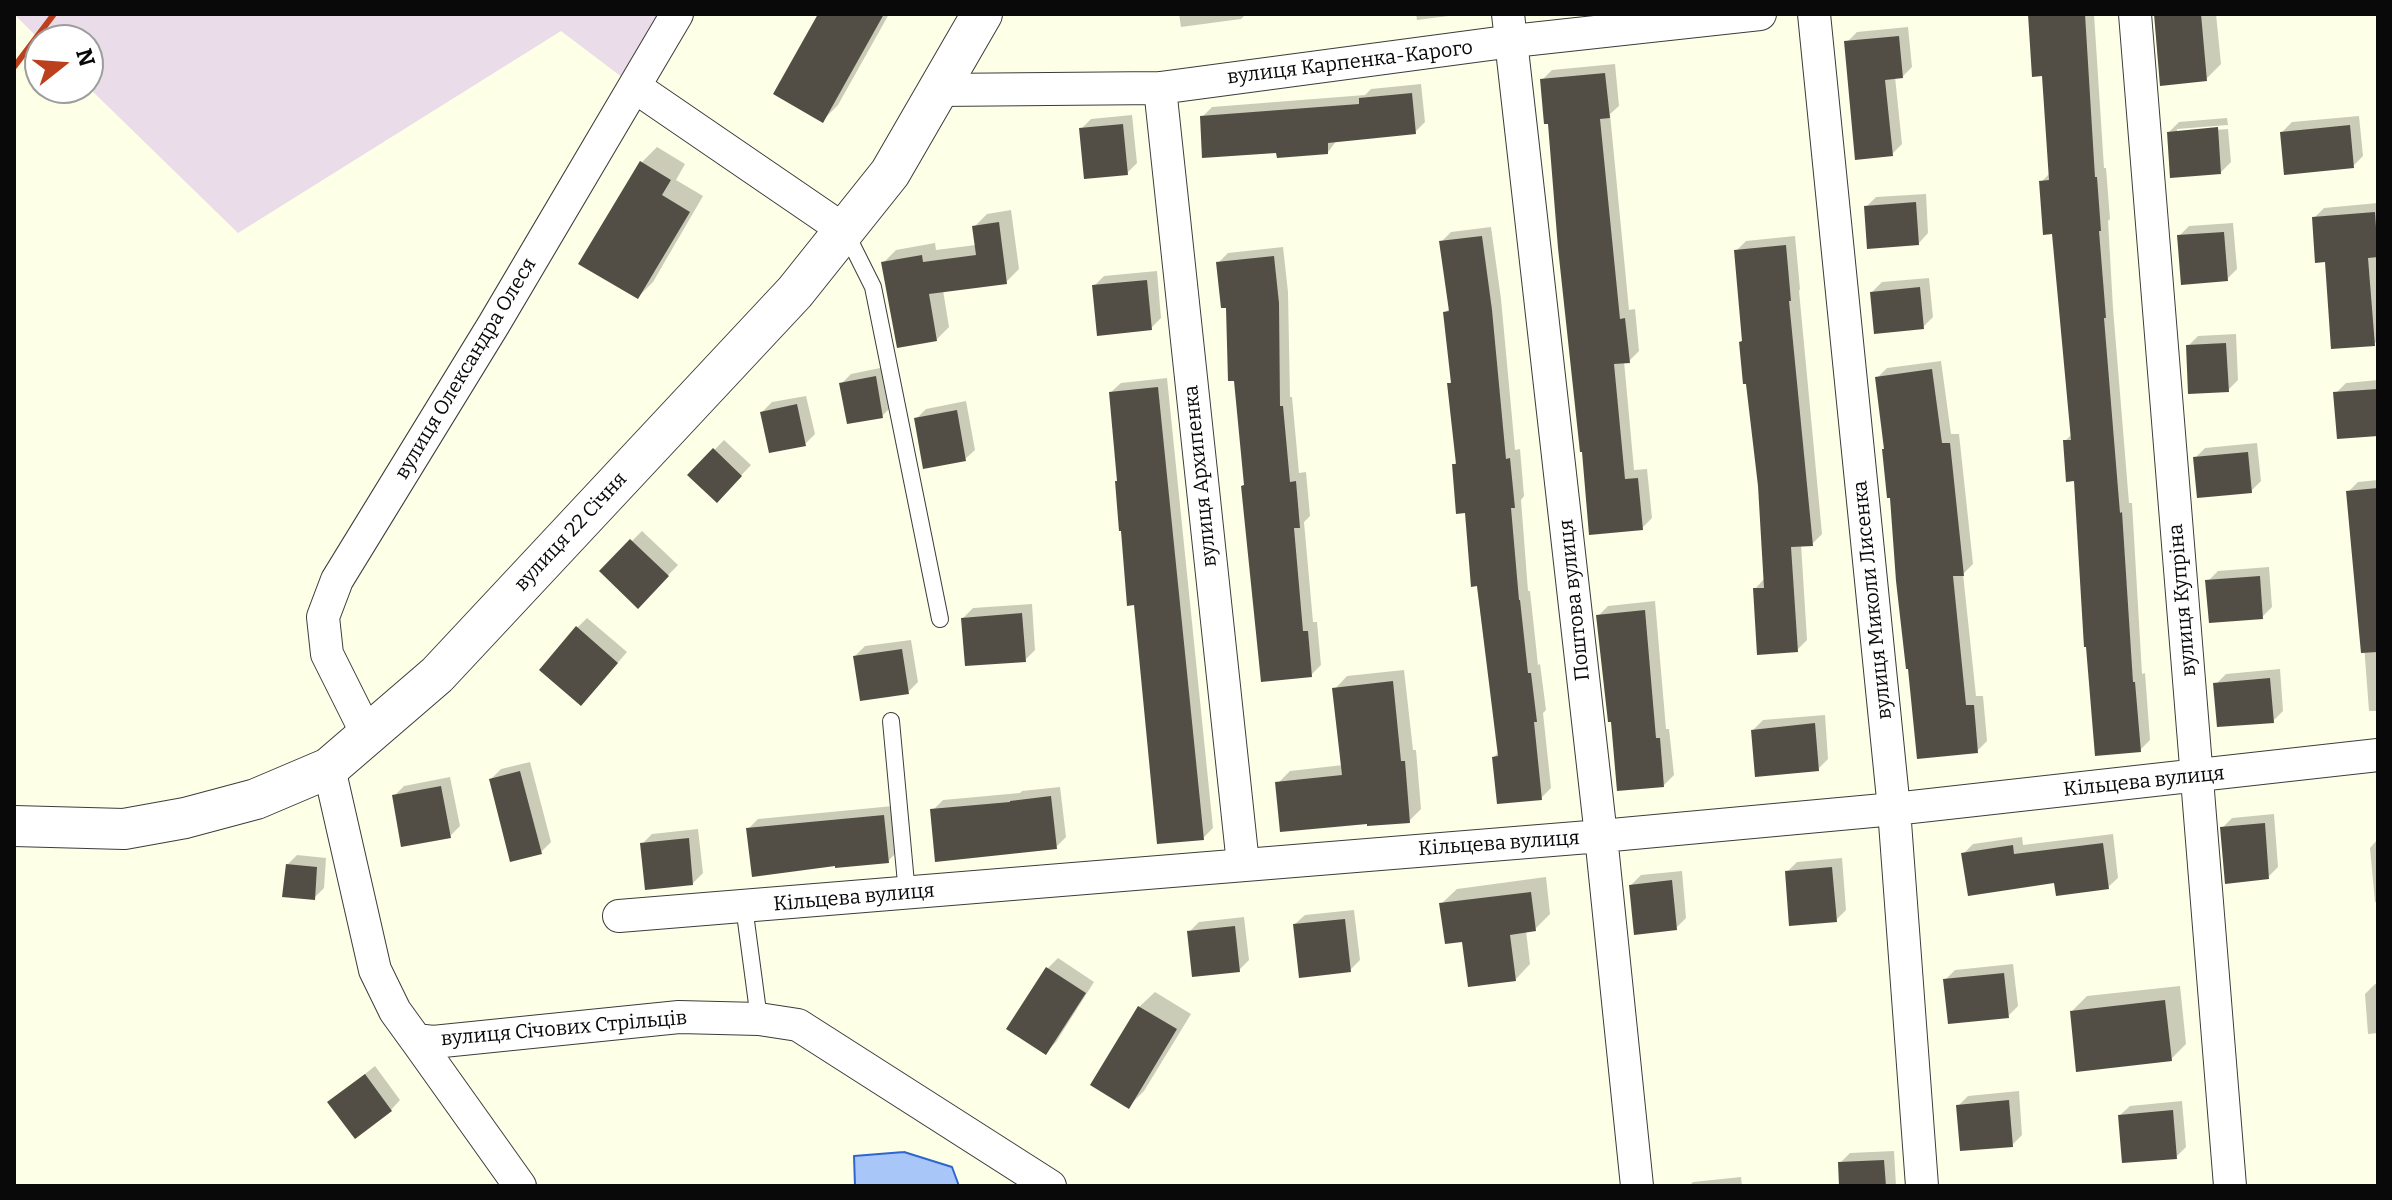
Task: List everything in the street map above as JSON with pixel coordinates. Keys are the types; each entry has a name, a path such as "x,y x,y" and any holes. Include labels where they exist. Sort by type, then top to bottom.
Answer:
{"street":[{"name":"вулиця Олександра Олеся","path":"367,734 327,654 323,617 337,580 677,14"},
{"name":"вулиця 22 Січня","path":"14,826 124,829 185,818 256,799 329,768 437,675 795,292 890,173 982,14"},
{"name":"вулиця Карпенка-Карого","path":"938,90 1160,88 1511,28 1760,14"},
{"name":"вулиця Миколи Лисенка","path":"1814,14 1894,809 1922,1186"},
{"name":"вулиця Купріна","path":"2135,14 2230,1186"},
{"name":"Поштова вулиця","path":"1511,28 1637,1186"},
{"path":"635,87 844,230"},
{"name":"вулиця Архипенка","path":"1160,88 1243,864"},
{"name":"Кільцева вулиця","path":"619,916 1601,836 1894,809 2378,755"},
{"name":"вулиця Січових Стрільців","path":"329,768 375,970 395,1011 416,1040 433,1042 679,1017 759,1019 798,1025 1050,1186"},
{"path":"416,1040 520,1186"}],"lane":[{"path":"844,230 873,287 940,619"},
{"path":"891,721 907,894"},
{"path":"744,906 759,1019"}],"shaded area":[{"path":"14,14 677,14 635,87 561,31 238,233 104,103 104,24 24,24"}],"water":[{"path":"904,1152 952,1167 959,1186 855,1186 854,1156"}],"building":[{"path":"818,14 884,14 823,123 773,94"},
{"path":"2028,14 2085,14 2101,231 2104,318 2141,752 2095,756 2084,647 2074,481 2066,482 2063,440 2071,440 2052,234 2043,235 2039,181 2049,180 2042,76 2032,77"},
{"path":"2154,14 2201,14 2207,81 2160,86"},
{"path":"1899,36 1903,78 1885,80 1893,156 1855,160 1844,41"},
{"path":"1605,73 1610,118 1600,119 1620,319 1625,318 1630,363 1614,364 1625,479 1638,478 1643,530 1589,535 1548,124 1544,124 1540,79"},
{"path":"1412,93 1416,134 1328,143 1328,154 1277,158 1276,153 1202,158 1200,116 1359,104 1359,98"},
{"path":"1123,124 1128,175 1084,179 1079,128"},
{"path":"2350,125 2354,168 2284,175 2280,132"},
{"path":"2218,127 2221,174 2170,178 2167,132"},
{"path":"640,161 671,180 662,195 690,212 638,299 578,264"},
{"path":"1916,202 1919,245 1867,249 1864,206"},
{"path":"2375,212 2378,257 2368,258 2375,346 2331,349 2325,262 2315,263 2312,217"},
{"path":"999,222 1007,284 929,294 937,341 897,348 881,262 922,255 923,262 976,255 972,226"},
{"path":"2224,232 2228,281 2181,285 2177,235"},
{"path":"1482,236 1506,459 1510,458 1519,600 1537,722 1534,722 1542,800 1497,804 1492,757 1498,756 1477,586 1471,587 1465,513 1456,514 1452,464 1456,464 1447,383 1451,383 1443,312 1449,311 1439,241"},
{"path":"1786,245 1813,546 1791,547 1798,652 1757,655 1753,588 1764,588 1758,486 1739,342 1742,341 1734,250"},
{"path":"1274,256 1279,303 1280,406 1283,406 1290,482 1296,481 1300,528 1294,528 1303,631 1308,631 1312,677 1261,682 1241,486 1244,485 1234,381 1228,381 1226,308 1221,308 1216,262"},
{"path":"1147,280 1152,330 1097,336 1092,285"},
{"path":"1920,287 1924,329 1874,334 1870,292"},
{"path":"2226,343 2229,392 2188,394 2186,345"},
{"path":"1932,369 1942,443 1950,443 1964,576 1953,576 1966,705 1974,705 1978,753 1917,759 1875,377"},
{"path":"876,376 883,418 847,424 839,383"},
{"path":"1158,387 1204,840 1157,844 1134,605 1127,606 1119,531 1109,392"},
{"path":"2378,389 2378,436 2337,439 2333,392"},
{"path":"797,404 806,446 769,453 760,412"},
{"path":"957,410 966,461 923,469 914,418"},
{"path":"713,448 742,476 717,503 687,475"},
{"path":"2248,452 2252,493 2197,498 2193,457"},
{"path":"2378,488 2378,652 2361,653 2346,491"},
{"path":"630,539 669,576 638,609 599,571"},
{"path":"2260,576 2263,619 2209,623 2205,580"},
{"path":"1645,610 1656,738 1660,738 1664,787 1617,791 1596,615"},
{"path":"1022,613 1026,662 965,666 961,618"},
{"path":"576,626 618,663 581,706 539,670"},
{"path":"902,649 909,694 860,701 853,656"},
{"path":"2270,678 2274,723 2217,727 2213,683"},
{"path":"1393,681 1401,761 1405,761 1410,823 1280,832 1275,782 1342,775 1332,688"},
{"path":"1815,723 1819,771 1755,777 1751,730"},
{"path":"520,771 542,854 510,862 489,779"},
{"path":"441,786 451,838 401,847 392,795"},
{"path":"1051,796 1057,849 935,862 930,809"},
{"path":"884,815 889,863 835,866 752,877 746,828"},
{"path":"2265,823 2269,879 2225,884 2220,827"},
{"path":"689,838 693,885 645,890 640,843"},
{"path":"2103,843 2109,889 2056,896 2054,883 1968,896 1961,853 2013,845 2014,854"},
{"path":"286,864 317,867 315,900 282,897"},
{"path":"1832,867 1837,922 1789,926 1785,871"},
{"path":"1672,880 1677,930 1634,935 1629,885"},
{"path":"1531,892 1536,931 1510,935 1516,981 1468,987 1462,942 1445,944 1439,903"},
{"path":"1345,919 1351,972 1299,978 1293,924"},
{"path":"1235,926 1240,972 1192,977 1187,931"},
{"path":"1046,967 1086,993 1046,1055 1006,1029"},
{"path":"2004,973 2009,1018 1948,1024 1943,979"},
{"path":"2165,1000 2172,1061 2076,1072 2070,1011"},
{"path":"1138,1006 1177,1029 1129,1109 1090,1085"},
{"path":"365,1074 392,1111 355,1139 327,1102"},
{"path":"2009,1100 2013,1147 1960,1151 1956,1105"},
{"path":"2173,1110 2177,1159 2122,1163 2118,1115"},
{"path":"1884,1160 1886,1186 1839,1186 1838,1162"}],"railway":[{"path":"14,67 54,14"}]}
